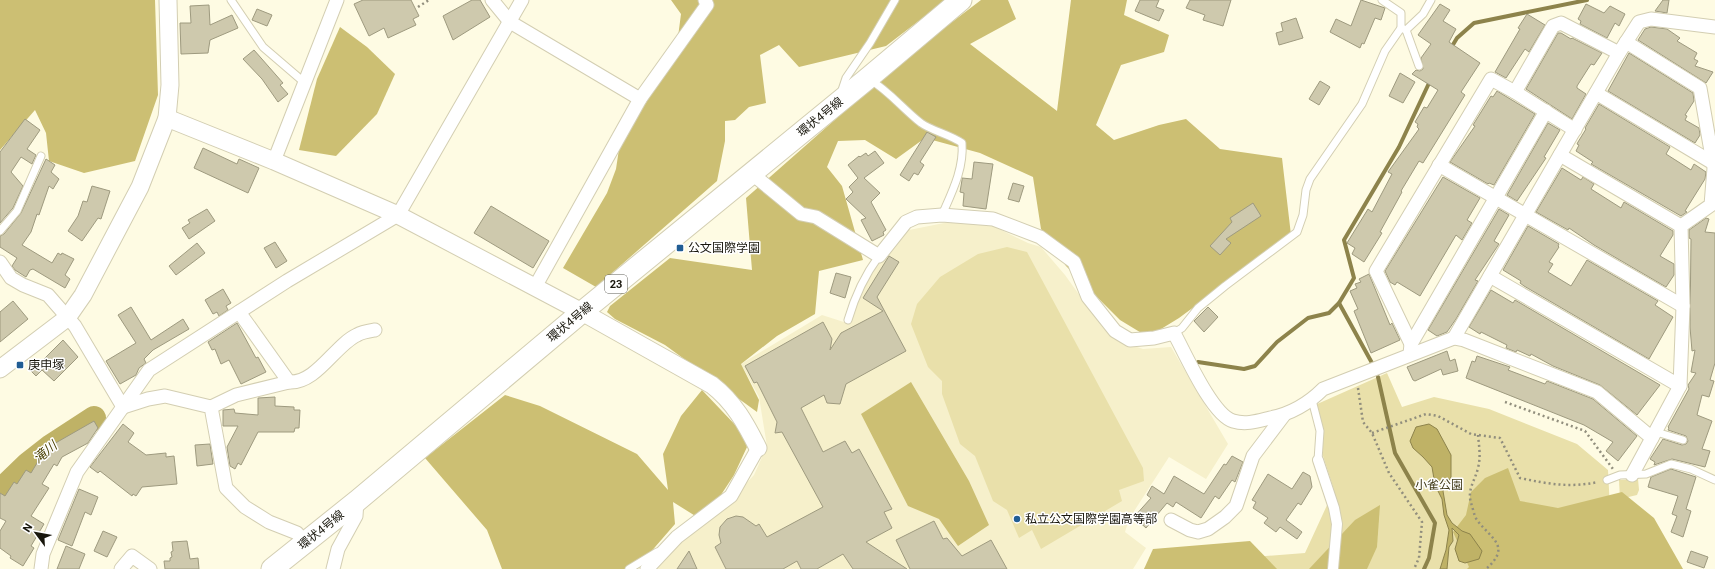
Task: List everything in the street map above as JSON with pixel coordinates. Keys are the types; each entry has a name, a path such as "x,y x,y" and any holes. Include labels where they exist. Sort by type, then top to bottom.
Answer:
{"main road":[{"name":"環状4号線","path":"272,569 357,501 582,312 867,79 960,0"}],"street":[{"path":"0,369 67,318 83,295 140,187 167,118 170,85 168,0"},
{"path":"274,161 338,0"},
{"path":"492,0 510,22 640,99"},
{"path":"41,569 43,554 77,472 149,370 239,312 398,215 522,0"},
{"path":"535,287 640,99 707,5 705,0"},
{"path":"1454,338 1618,53 1639,22 1651,18 1715,27"},
{"path":"1515,92 1553,26 1561,23 1618,53"},
{"path":"1626,42 1700,88 1714,168 1711,205 1681,226"},
{"path":"1410,349 1376,271 1491,79 1515,92 1575,130"},
{"path":"1596,93 1712,163"},
{"path":"1410,349 1546,112"},
{"path":"167,118 274,161 398,215 582,312 712,385 725,395 747,425 758,448 731,496 677,537 647,569"},
{"path":"1560,155 1681,226"},
{"path":"1439,165 1683,306"},
{"path":"752,173 801,214 816,217 880,256 906,222 917,217 942,215 993,219 1040,237 1074,262 1088,297 1115,332 1130,340 1154,338 1174,333 1210,399 1221,414 1233,421 1248,423 1284,415 1312,400 1323,389 1356,376 1410,349 1454,338 1464,340 1597,392 1654,435"},
{"path":"1632,475 1680,386 1683,306 1681,226"},
{"path":"0,262 11,278 23,286 48,295 75,326 123,407"},
{"path":"1490,276 1680,386"},
{"path":"239,312 289,382"},
{"path":"123,407 148,398 165,396 211,407 236,395 289,382 295,382 307,378 356,335 375,330"},
{"path":"211,407 226,488 245,507 269,522 297,534 305,544"},
{"path":"1171,520 1190,530 1198,532 1208,529 1225,517 1236,506 1253,456 1284,415"},
{"path":"1318,460 1334,508 1337,524 1333,569"},
{"path":"333,569 338,549 356,516 357,501"},
{"path":"121,569 132,556 150,569"}],"lane":[{"path":"231,0 263,47 305,83"},
{"path":"838,102 846,78 870,43 895,0"},
{"path":"1382,0 1401,13 1403,29 1419,66"},
{"path":"1174,333 1182,328 1198,308 1297,232 1303,215 1306,190 1310,179 1362,104 1384,51 1403,29 1423,14 1431,0"},
{"path":"867,79 881,86 922,124 952,136 962,143 963,154 959,173 942,215"},
{"path":"0,231 17,211 41,156"},
{"path":"848,320 856,296 868,271 880,256"},
{"path":"1312,400 1320,430 1318,460"},
{"path":"1654,435 1683,440"},
{"path":"1606,480 1615,477 1646,474 1670,464 1691,469 1715,480"},
{"path":"629,569 667,546"}],"path":[{"path":"418,6 429,0"},
{"path":"1356,376 1363,422 1372,433 1389,473 1422,522 1419,558 1414,569"},
{"path":"1505,402 1585,431 1614,470 1615,477"},
{"path":"1372,433 1426,414 1438,416 1471,434 1500,438 1520,478 1554,485 1585,485 1606,480"},
{"path":"1478,435 1480,456 1478,468 1470,486 1470,498 1476,519 1496,539 1499,546 1497,556 1486,569"}],"shaded area":[{"path":"0,0 155,0 158,95 135,161 84,173 49,161 46,133 35,110 0,150"},
{"path":"671,0 946,0 886,46 799,67 779,45 760,55 766,103 749,107 735,120 725,121 725,141 717,181 596,287 563,268 607,193 616,169 622,129 675,60 681,14"},
{"path":"981,0 1008,0 1016,19 970,44 1057,111 1071,0 1127,0 1124,15 1169,35 1164,52 1121,65 1096,125 1114,140 1159,125 1186,119 1220,149 1282,158 1291,235 1179,318 1148,337 1120,320 1066,266 1041,229 1033,177 980,153 925,138 896,159 865,140 838,141 827,167 842,186 863,260 819,271 815,314 777,336 741,364 759,400 757,412 665,345 615,319 607,312 610,306 670,258 752,270 746,198 905,58"},
{"path":"340,27 367,47 395,74 377,114 336,156 299,150 317,79"},
{"path":"954,221 991,225 1028,243 1041,247 1065,275 1103,328 1119,341 1143,349 1171,347 1228,444 1206,479 1169,457 1129,519 1125,532 1146,548 1133,569 654,569 680,542 718,514 754,475 767,446 759,397 741,364 822,315 850,324 854,309 866,282 904,231"},
{"path":"911,382 969,481 989,525 958,546 939,519 908,506 861,414"},
{"path":"702,390 740,430 747,447 734,475 715,504 697,517 673,502 675,524 636,569 502,569 487,530 425,458 505,395 540,406 637,454 668,490 663,454 681,416"},
{"path":"1429,424 1437,429 1451,455 1451,477 1443,491 1447,515 1452,523 1462,531 1470,534 1482,551 1479,559 1465,563 1459,561 1455,549 1459,535 1452,528 1453,541 1449,547 1447,569 1440,569 1446,550 1449,530 1444,515 1442,499 1435,485 1432,467 1413,448 1410,441 1416,427"},
{"path":"1508,468 1520,501 1558,508 1622,492 1654,518 1683,569 1467,569 1469,567 1453,532 1466,515 1471,492 1485,478"},
{"path":"1380,505 1377,547 1367,569 1309,569 1355,520"},
{"path":"1250,541 1277,569 1144,569 1153,549"}],"green space":[{"path":"1007,247 1027,252 1143,468 1144,481 1119,490 1122,501 1041,549 1032,530 1019,538 1007,510 993,501 975,456 960,444 942,394 942,381 928,367 911,324 917,304 940,277 978,254"},
{"name":"小雀公園","path":"1387,373 1402,407 1434,397 1489,409 1577,444 1608,470 1613,569 1144,569 1148,565 1305,553 1334,490 1323,456 1315,405"},
{"path":"1638,479 1639,490 1637,495 1620,499 1619,480"}],"building":[{"path":"363,0 411,0 419,16 413,19 416,25 388,38 384,28 369,36 354,4"},
{"path":"472,0 480,0 490,17 453,40 443,16"},
{"path":"1140,0 1159,0 1156,7 1164,10 1159,21 1135,11"},
{"path":"1190,0 1231,0 1223,26 1203,20 1205,15 1186,8"},
{"path":"1361,0 1385,8 1381,20 1375,18 1364,44 1362,43 1360,48 1330,32 1336,19 1351,26"},
{"path":"1663,0 1669,0 1667,13 1655,11"},
{"path":"1440,4 1450,10 1443,21 1456,29 1449,42 1480,63 1461,92 1465,95 1436,142 1423,163 1419,161 1401,191 1402,192 1380,232 1382,233 1364,262 1352,254 1355,248 1347,243 1368,209 1372,212 1392,174 1388,172 1419,129 1417,127 1418,124 1415,122 1424,107 1427,108 1438,90 1412,74 1416,70 1420,71 1423,69 1421,58 1431,44 1418,35"},
{"path":"1586,4 1604,13 1610,6 1625,14 1619,26 1615,23 1607,38 1580,24 1581,21 1578,19"},
{"path":"209,5 210,25 232,15 238,28 210,40 208,53 181,54 180,23 191,23 190,6"},
{"path":"257,9 272,15 267,26 252,20"},
{"path":"1527,14 1545,25 1529,52 1525,49 1506,78 1495,72"},
{"path":"1296,18 1303,38 1279,45 1276,33 1283,31 1281,23"},
{"path":"1651,27 1667,29 1680,38 1677,41 1697,53 1694,59 1698,61 1695,66 1713,72 1706,83 1638,40 1645,29"},
{"path":"1558,33 1561,33 1571,39 1572,38 1602,53 1594,65 1591,64 1577,86 1577,88 1586,94 1572,119 1526,89"},
{"path":"254,50 283,83 280,85 288,94 278,102 262,79 243,59"},
{"path":"1629,53 1693,93 1694,101 1685,115 1687,116 1685,120 1699,128 1700,135 1695,143 1608,91"},
{"path":"1400,73 1415,82 1403,103 1389,96"},
{"path":"1320,81 1330,87 1319,105 1309,99"},
{"path":"1497,91 1535,114 1494,185 1488,184 1450,162 1475,126 1473,125 1491,96 1493,97"},
{"path":"1599,104 1670,147 1666,154 1691,170 1694,164 1706,172 1705,179 1685,211 1687,212 1681,216 1591,164 1593,162 1576,151 1579,145 1577,144"},
{"path":"25,119 40,130 27,149 36,155 32,164 21,157 11,172 23,186 13,208 0,223 0,152"},
{"path":"1548,123 1560,130 1544,157 1546,158 1517,201 1507,195"},
{"path":"927,132 936,137 920,162 924,165 918,175 914,173 909,181 900,175"},
{"path":"203,148 237,164 239,159 259,168 248,193 194,168"},
{"path":"875,151 884,163 864,178 880,193 871,202 886,230 883,232 884,235 872,241 861,220 866,218 846,199 853,192 849,187 858,178 848,165 859,156 860,157 866,153 868,156"},
{"path":"46,159 55,165 51,172 59,179 53,189 49,186 39,215 37,214 31,232 22,245 52,263 58,253 61,255 62,253 74,259 65,275 70,279 65,288 33,269 30,270 26,277 15,270 12,266 17,258 0,247 0,236 4,234 21,213"},
{"path":"974,162 993,164 986,209 963,206 964,193 960,192 962,178 972,179"},
{"path":"1562,168 1581,180 1583,177 1594,184 1591,189 1621,208 1624,202 1673,231 1673,235 1660,256 1674,264 1674,275 1666,287 1594,245 1569,228 1568,230 1536,212"},
{"path":"1443,177 1480,198 1467,220 1472,223 1462,240 1456,235 1420,296 1397,282 1395,285 1390,282 1385,271"},
{"path":"1013,183 1024,186 1019,202 1008,199"},
{"path":"92,186 110,191 101,219 98,218 82,241 68,231 78,216 83,201 87,202"},
{"path":"1253,203 1261,216 1226,239 1231,243 1220,255 1210,246 1232,222 1230,218"},
{"path":"491,206 549,241 533,268 474,233"},
{"path":"207,209 215,221 189,239 182,228 190,223 188,220"},
{"path":"1499,209 1509,215 1494,241 1499,244 1475,280 1478,281 1456,319 1447,332 1437,336 1428,330"},
{"path":"1706,218 1709,219 1705,232 1715,233 1715,363 1710,380 1714,381 1709,397 1702,395 1697,415 1712,421 1702,449 1710,451 1705,467 1672,459 1654,465 1655,462 1650,459 1663,439 1682,445 1686,444 1688,441 1686,436 1668,430 1668,427 1689,389 1688,385 1696,373 1691,372 1695,350 1692,351 1690,327 1691,239 1689,238 1689,230"},
{"path":"1528,226 1559,244 1559,247 1549,262 1553,264 1548,272 1571,286 1587,260 1658,301 1655,305 1673,317 1649,359 1524,286 1520,283 1521,281 1503,270"},
{"path":"275,242 287,261 276,268 264,248"},
{"path":"197,243 205,253 176,275 169,266"},
{"path":"889,256 899,262 877,297 906,351 846,384 840,404 827,403 824,395 801,408 823,452 845,441 852,453 859,449 892,509 884,512 892,528 866,542 907,569 853,569 843,554 817,569 801,569 797,561 783,569 726,569 715,547 721,543 719,535 720,527 727,519 736,516 743,517 756,526 759,524 767,537 823,507 782,432 775,433 777,422 757,382 754,383 745,366 823,322 832,339 830,350 841,333 883,311 863,298"},
{"path":"836,273 851,277 845,298 830,293"},
{"path":"1369,274 1390,325 1392,323 1400,340 1371,353 1354,311 1358,309 1350,291 1357,288 1355,284 1361,282 1359,279"},
{"path":"223,289 231,303 226,306 228,310 219,316 217,312 213,314 205,300"},
{"path":"1491,290 1513,303 1515,300 1660,385 1637,415 1600,385 1553,366 1531,354 1530,356 1517,350 1516,352 1506,348 1507,345 1481,332 1480,334 1469,327"},
{"path":"13,301 28,319 0,342 0,312"},
{"path":"131,307 151,340 183,319 189,329 153,350 144,359 146,363 139,368 136,375 120,384 106,361 136,343 118,315"},
{"path":"1208,307 1218,317 1204,332 1194,321"},
{"path":"237,323 256,358 258,357 266,372 241,384 229,360 221,364 215,349 212,350 208,342"},
{"path":"63,340 78,357 54,381 42,370 36,376 28,368 36,361 39,364"},
{"path":"1447,351 1450,361 1455,359 1458,371 1443,375 1441,369 1415,381 1413,380 1407,367"},
{"path":"1477,356 1510,367 1508,370 1545,384 1547,381 1593,399 1637,436 1618,461 1606,451 1613,442 1584,425 1466,378 1472,361 1475,362"},
{"path":"275,397 275,406 294,407 294,410 300,410 299,428 295,428 294,432 258,432 241,465 238,463 235,469 230,466 227,447 238,426 223,426 223,410 234,409 235,413 258,415 258,398"},
{"path":"94,421 98,428 88,443 62,457 57,466 54,464 42,484 49,488 31,516 44,524 31,546 34,548 23,566 10,558 11,556 0,548 0,531 6,521 0,518 0,493 5,496 14,482 17,484 26,470 31,473 40,458 43,460 52,445"},
{"path":"123,424 134,433 128,442 146,455 166,453 166,457 174,456 177,484 142,487 136,496 133,494 132,496 100,471 98,473 90,467"},
{"path":"210,444 213,464 197,466 195,445"},
{"path":"1232,456 1243,462 1235,482 1232,480 1219,499 1215,496 1201,518 1176,502 1173,507 1167,503 1146,528 1134,517 1151,498 1147,495 1152,486 1164,494 1174,476 1204,494 1224,464 1226,465"},
{"path":"1671,469 1696,477 1686,509 1691,511 1683,537 1671,532 1677,516 1672,514 1678,496 1648,487 1651,477"},
{"path":"1303,472 1310,476 1312,487 1301,505 1298,503 1286,520 1302,532 1297,539 1280,527 1276,532 1264,523 1268,518 1253,508 1256,502 1252,500 1268,474 1292,489"},
{"path":"79,489 98,497 91,515 85,512 72,546 58,540"},
{"path":"934,521 943,539 947,538 962,556 991,540 1007,569 910,569 896,540"},
{"path":"103,531 117,537 107,557 94,551"},
{"path":"187,541 190,559 198,558 199,569 165,569 164,561 170,561 170,558 172,557 172,542"},
{"path":"66,546 85,554 79,569 57,569"},
{"path":"689,551 697,569 677,569"},
{"path":"1691,551 1708,557 1704,568 1687,562"}],"waterway":[{"path":"1451,48 1457,38 1474,23 1587,0"},
{"path":"1198,362 1244,369 1255,366 1277,342 1308,318 1329,313 1339,303 1354,278 1344,240 1399,147 1430,81"},
{"path":"1339,303 1372,363"},
{"path":"1378,377 1395,453 1435,523 1429,558 1424,569"},
{"name":"滝川","path":"0,491 28,464 51,446 94,418"}],"place":[{"name":"公文国際学園","path":"680,248"},
{"name":"庚申塚","path":"20,365"},
{"name":"私立公文国際学園高等部","path":"1017,519"}]}
